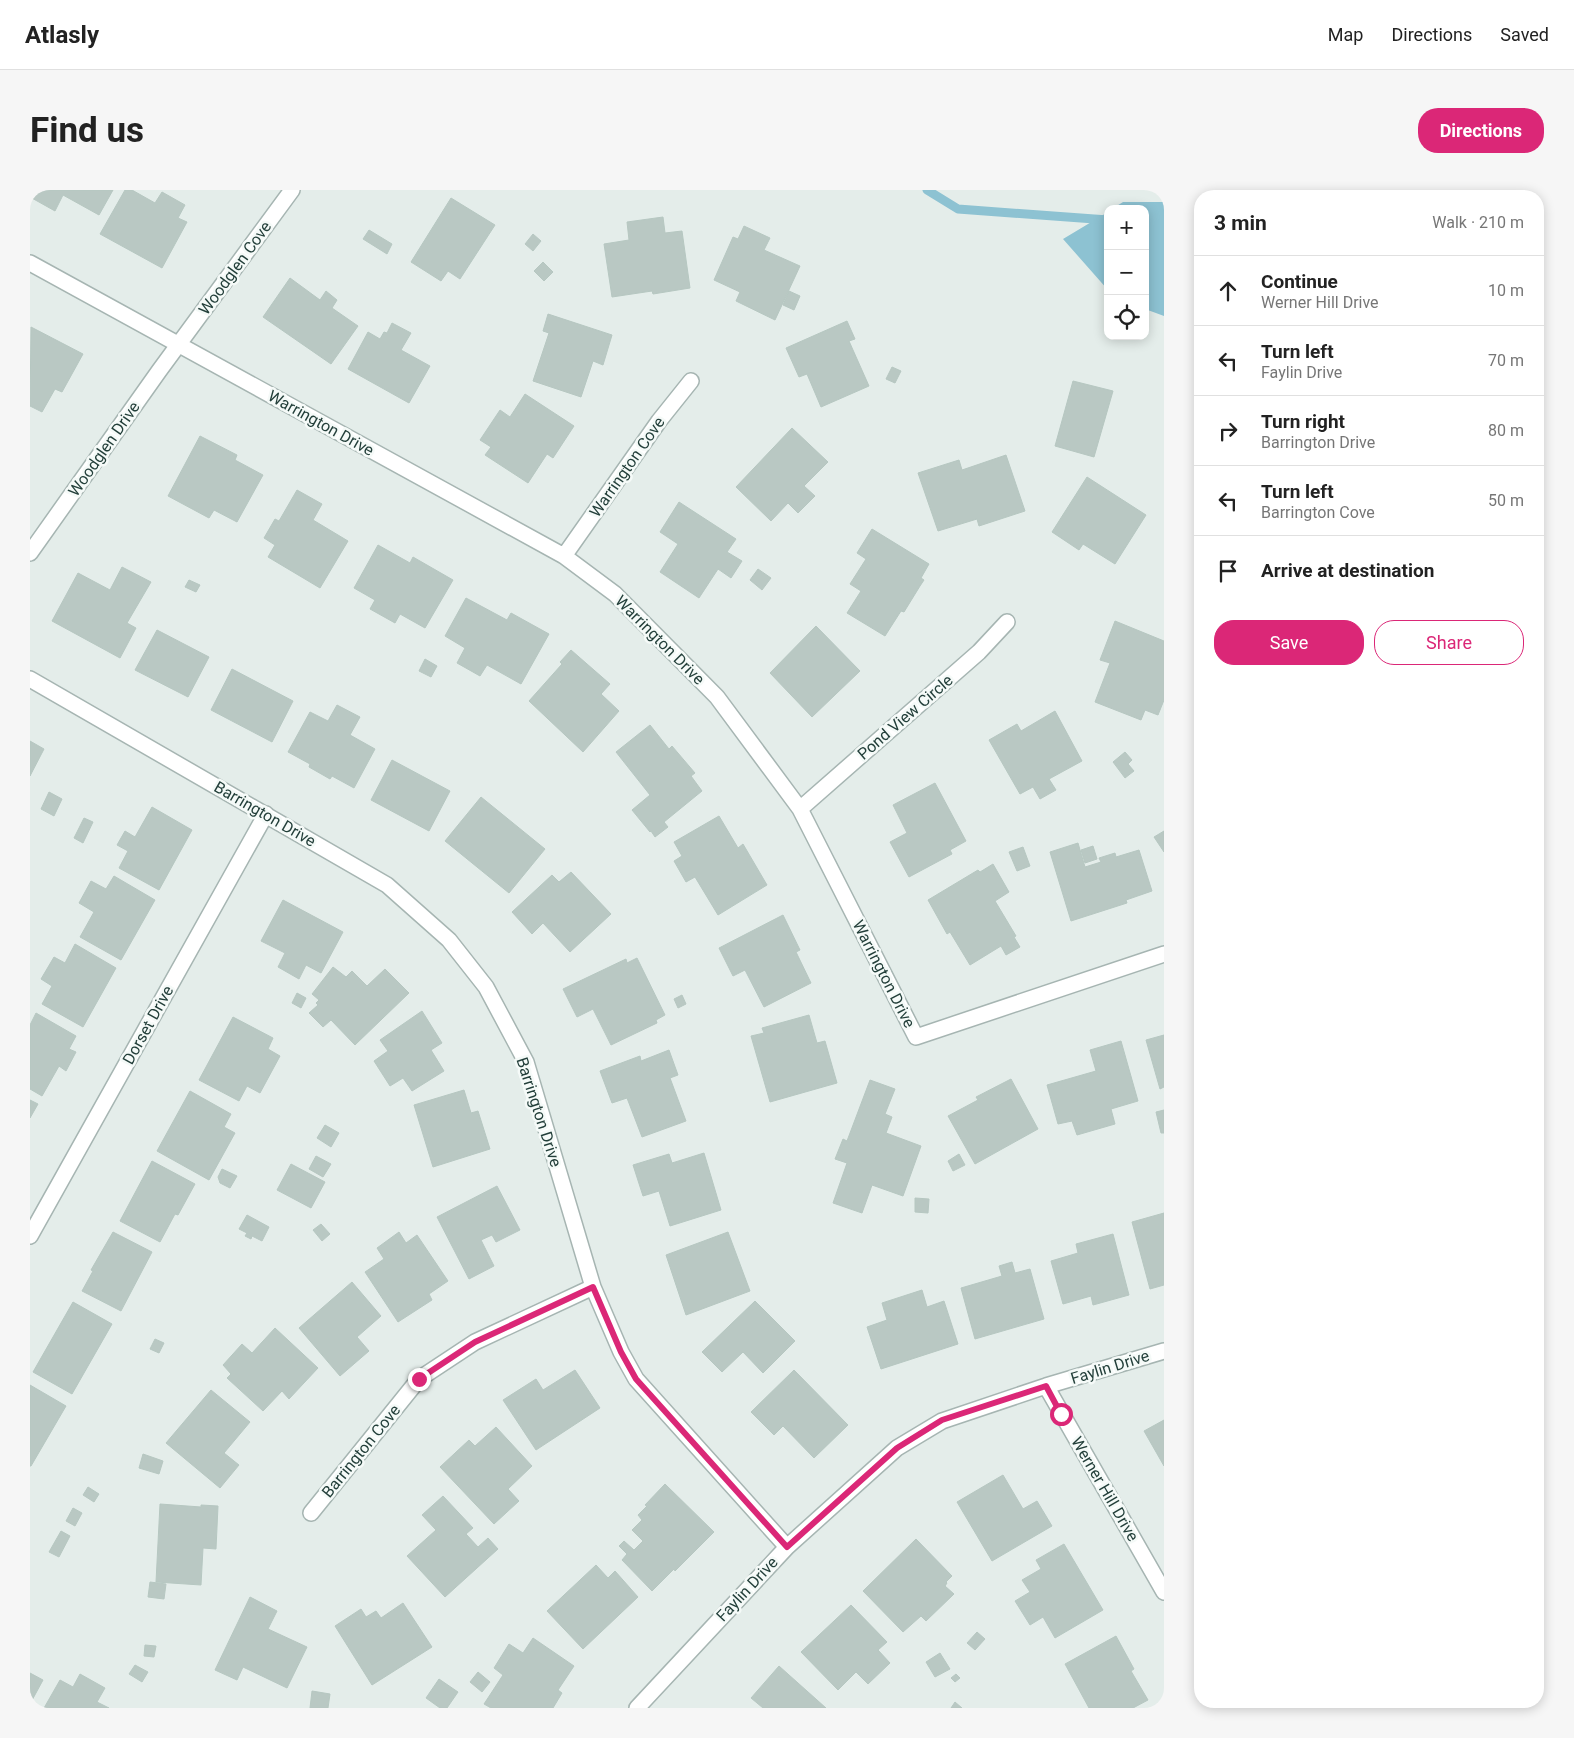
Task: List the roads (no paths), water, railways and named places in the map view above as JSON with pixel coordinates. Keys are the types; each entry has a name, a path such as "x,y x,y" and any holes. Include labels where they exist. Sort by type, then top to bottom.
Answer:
{"street":[{"name":"Woodglen Cove","path":"178,345 292,190"},
{"name":"Warrington Drive","path":"30,263 564,556 615,594 717,697 800,809 916,1037 1164,954"},
{"name":"Woodglen Drive","path":"30,553 178,345"},
{"name":"Warrington Cove","path":"564,556 659,420 691,381"},
{"name":"Pond View Circle","path":"800,809 979,652 1007,622"},
{"name":"Barrington Drive","path":"30,679 387,885 448,940 486,987 526,1062 593,1287 621,1352 636,1379 787,1547"},
{"name":"Dorset Drive","path":"30,1236 266,814"},
{"name":"Barrington Cove","path":"311,1513 419,1379 475,1342 593,1287"},
{"name":"Faylin Drive","path":"637,1708 787,1547 897,1448 942,1420 1046,1386 1164,1351"},
{"name":"Werner Hill Drive","path":"1046,1386 1164,1592"}],"water":[{"path":"1123,202 1164,202 1164,316 1149,310 1149,205 1118,205"},
{"path":"1104,214 1104,285 1063,239"}],"waterway":[{"path":"927,190 958,209 1104,220"}]}
